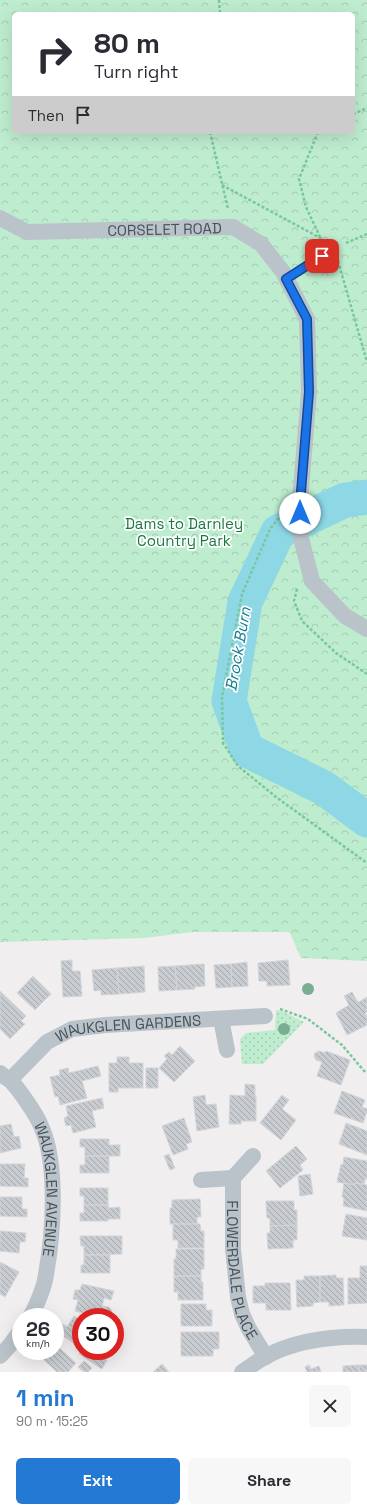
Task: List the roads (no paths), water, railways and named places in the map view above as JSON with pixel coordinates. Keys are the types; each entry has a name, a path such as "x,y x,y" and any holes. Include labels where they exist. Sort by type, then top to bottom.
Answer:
{"street":[{"name":"CORSELET ROAD","path":"0,218 27,232 233,227 261,244 283,272 307,319 309,392 300,496 301,538 312,581 345,616 367,629"},
{"name":"WAUKGLEN GARDENS","path":"5,1077 47,1042 72,1029 105,1025 265,1016"},
{"path":"222,1019 227,1050"},
{"name":"WAUKGLEN AVENUE","path":"5,1077 31,1109 42,1126 50,1158 52,1196 51,1227 45,1282 34,1308"},
{"path":"201,1180 233,1178 253,1156"},
{"name":"FLOWERDALE PLACE","path":"233,1178 233,1249 238,1297 242,1314 249,1329 266,1357"},
{"path":"242,1372 266,1357 294,1346 319,1339 367,1337"},
{"path":"0,1356 12,1343"}],"lane":[{"path":"286,279 334,248"}],"waterway":[{"name":"Brock Burn","path":"367,497 345,500 278,532 245,602 229,701 247,750 324,788 367,820"}],"park label":[{"name":"Dams to Darnley Country Park","path":"184,532"}]}
